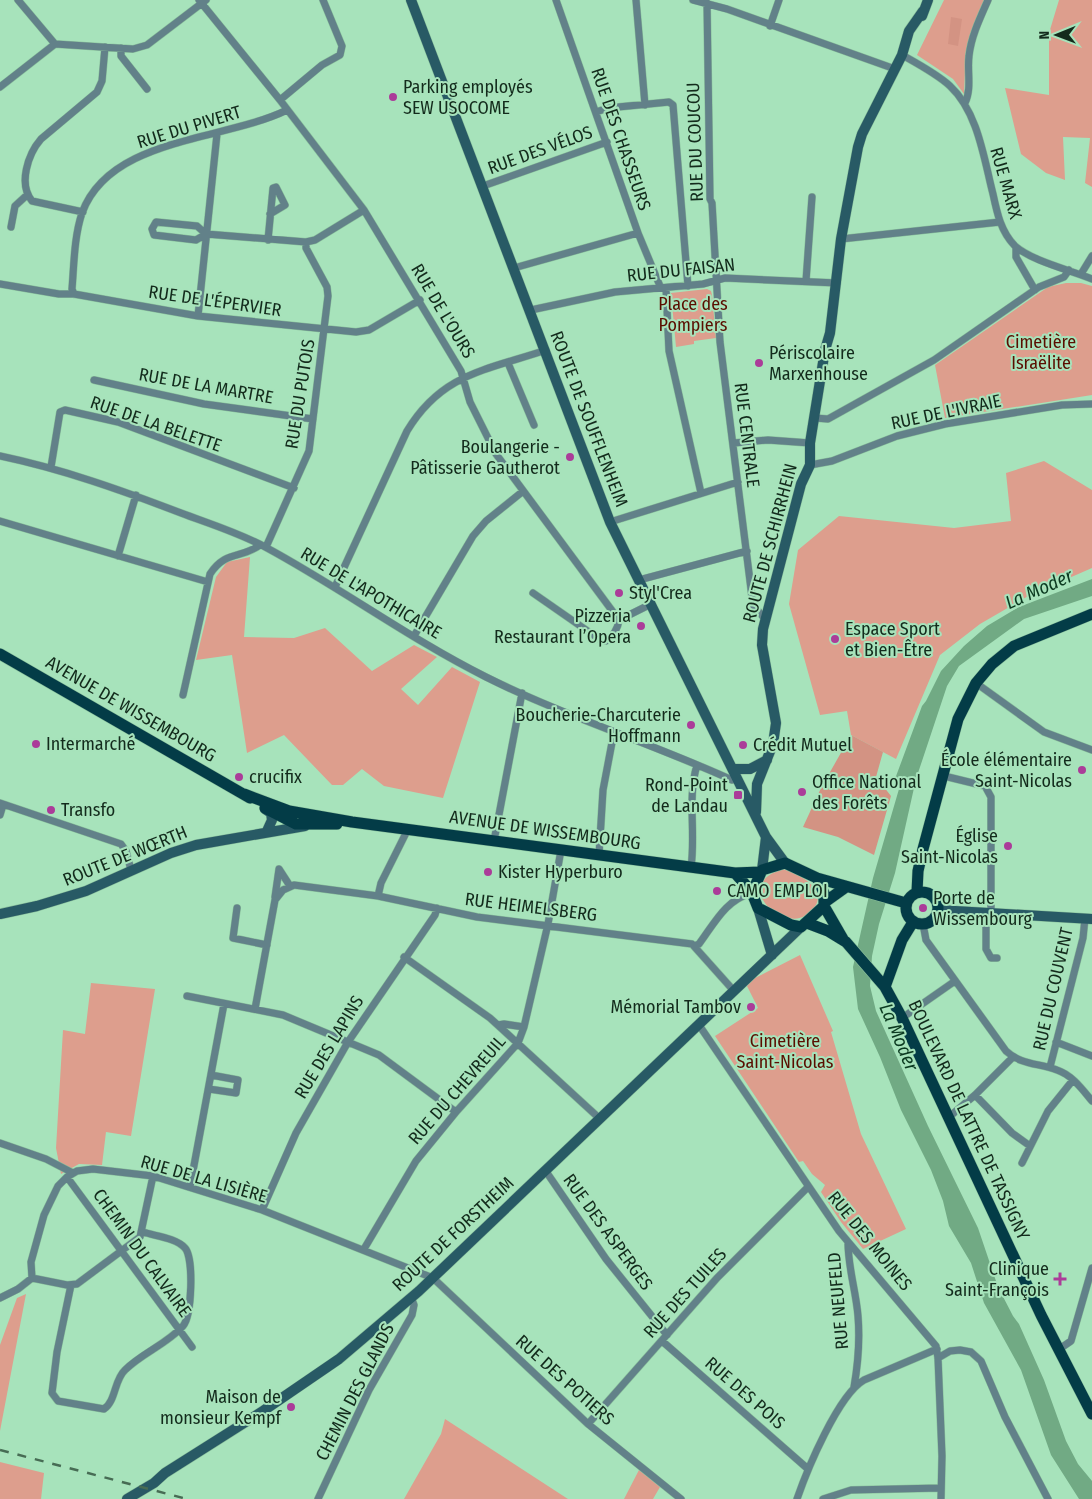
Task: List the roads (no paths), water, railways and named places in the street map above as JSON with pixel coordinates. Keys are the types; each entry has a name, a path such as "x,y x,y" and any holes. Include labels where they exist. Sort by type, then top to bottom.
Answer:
{"main road":[{"path":"917,892 918,866 958,719 976,683 992,664 1014,646 1092,614"},
{"name":"AVENUE DE WISSEMBOURG","path":"0,654 284,816 322,817 734,873 761,871"},
{"name":"AVENUE DE WISSEMBOURG","path":"244,794 265,809 307,826 352,822"},
{"path":"752,893 761,871 785,863 817,878 906,904"},
{"path":"734,873 752,893 758,908 791,925 804,925 845,941"},
{"path":"817,878 824,894 825,904 845,941"},
{"path":"804,925 825,904 851,888"},
{"path":"885,987 902,940 918,923 933,920 938,910 938,904 932,895 927,893 917,892 908,899 906,904 906,914 918,923"},
{"name":"BOULEVARD DE LATTRE DE TASSIGNY","path":"845,941 885,987 902,1018 1058,1350 1092,1414"}],"street":[{"path":"18,0 55,44"},
{"path":"280,100 322,65 340,55 342,46 323,0"},
{"name":"ROUTE DE SOUFFLENHEIM","path":"411,0 610,522 766,837 785,863"},
{"name":"RUE DES CHASSEURS","path":"556,0 638,233 663,287 669,351 701,493"},
{"path":"636,0 645,105"},
{"path":"693,0 719,3 770,26 895,69"},
{"path":"770,26 779,0"},
{"name":"ROUTE DE SCHIRRHEIN","path":"756,815 757,784 767,760 776,723 762,644 765,619 801,484 810,465 810,443 836,283 841,239 860,141 895,69 916,33 928,0"},
{"name":"RUE MARX","path":"965,103 968,96 969,54 975,30 988,0"},
{"path":"0,87 55,44 122,48 147,45 202,1"},
{"name":"RUE DE L'OURS","path":"202,1 364,210 420,300 464,377 470,402 496,454 522,492 619,620"},
{"name":"RUE DU COUCOU","path":"707,3 710,200 712,203 716,280"},
{"path":"83,212 32,201 27,195 24,183 33,148 41,139 97,92 102,81 105,47"},
{"path":"122,48 121,56 147,89"},
{"name":"RUE MARX","path":"905,54 950,86 965,103 971,116 985,163 1000,222 1016,246 1032,256 1092,278"},
{"path":"596,112 608,108 669,102 673,105 688,286"},
{"name":"RUE DU PIVERT","path":"74,294 72,289 77,241 83,212 100,186 110,175 127,162 148,152 268,120 287,110"},
{"path":"198,316 216,134"},
{"name":"RUE DES VÉLOS","path":"483,186 607,142"},
{"path":"12,227 15,206 27,195"},
{"path":"806,281 812,196"},
{"path":"206,234 196,240 154,235 152,228 156,222 197,226 206,234 306,242 314,240 364,210"},
{"path":"268,240 270,214"},
{"path":"841,239 1000,222"},
{"path":"514,268 638,233"},
{"name":"RUE DU PUTOIS","path":"263,546 294,488 309,451 328,296 327,287 306,248 306,242"},
{"path":"1016,246 1016,258 1035,290"},
{"path":"1081,274 1092,256"},
{"path":"815,418 828,419 934,360 1035,290 1064,277 1069,270"},
{"name":"RUE DU FAISAN","path":"530,310 616,292 688,286 716,280 753,278 836,283"},
{"name":"RUE CENTRALE","path":"716,280 720,342 754,606 765,619"},
{"name":"RUE DE L'ÉPERVIER","path":"0,284 59,294 74,294 198,316 356,332 369,330 420,300"},
{"path":"335,587 407,431 419,411 440,391 464,377 546,350"},
{"path":"508,363 534,425"},
{"name":"RUE DE LA MARTRE","path":"94,380 204,404 313,419"},
{"name":"RUE DE L'IVRAIE","path":"810,465 832,461 897,436 945,424 1062,405 1092,404"},
{"name":"RUE DE LA BELETTE","path":"51,466 60,412 65,410 118,422 294,488"},
{"path":"734,443 768,440 810,443"},
{"name":"RUE DE L'APOTHICAIRE","path":"0,456 51,466 136,496 263,546 486,678 732,780 738,778"},
{"path":"610,522 738,482"},
{"path":"414,636 473,536 486,521 522,492"},
{"path":"118,556 136,496"},
{"path":"0,521 208,582"},
{"path":"183,695 210,574 217,564 225,558 263,546"},
{"path":"639,580 747,551"},
{"path":"534,593 602,641 610,638 618,626 619,620 651,604"},
{"path":"976,683 1044,732 1092,750"},
{"path":"494,841 522,693"},
{"path":"599,855 603,790 614,732"},
{"path":"738,778 767,760"},
{"path":"691,867 692,785 698,765"},
{"path":"738,778 760,776"},
{"path":"944,776 985,786 991,798 986,949 991,958 997,958"},
{"path":"0,815 2,804 121,844 126,851 131,870"},
{"path":"265,809 270,814 272,820 269,832"},
{"path":"269,832 284,816"},
{"name":"ROUTE DE WŒRTH","path":"0,914 69,896 171,852 196,845 307,826"},
{"path":"378,896 381,883 408,830"},
{"path":"761,871 766,837"},
{"name":"RUE DU CHEVREUIL","path":"364,1250 416,1161 456,1112 518,1043 524,1027 548,924 561,850"},
{"path":"255,1009 279,869 290,886 275,900"},
{"name":"RUE HEIMELSBERG","path":"290,886 298,884 378,896 477,917 548,924 687,943 695,946"},
{"path":"734,991 695,946 700,944 728,906 740,897 752,893"},
{"path":"237,908 233,938 267,945"},
{"name":"RUE DES LAPINS","path":"262,1210 296,1133 348,1042 404,957 435,915 437,908"},
{"path":"758,908 772,955"},
{"path":"938,910 1088,918"},
{"name":"RUE DU COUVENT","path":"1050,1067 1088,918"},
{"path":"918,923 926,940 1012,1057 1050,1067 1066,1074 1092,1101"},
{"name":"ROUTE DE FORSTHEIM","path":"126,1499 139,1496 338,1359 432,1278 804,925"},
{"path":"404,957 498,1026 599,1118"},
{"path":"902,1018 955,981"},
{"path":"187,996 283,1015 379,1055 456,1112"},
{"path":"190,1187 224,1004"},
{"path":"498,1026 504,1024 524,1027"},
{"name":"RUE DES MOINES","path":"699,1025 808,1187 848,1242 931,1338 937,1349 942,1456 941,1499"},
{"path":"1056,1042 1092,1056"},
{"path":"949,1117 975,1095 1012,1057"},
{"path":"208,1089 236,1093 238,1080 211,1075"},
{"path":"1022,1163 1048,1111 1073,1080"},
{"path":"975,1095 1012,1134 1030,1146"},
{"path":"0,1143 46,1159 70,1175 55,1190 44,1215 31,1262 32,1278"},
{"name":"RUE DE LA LISIÈRE","path":"70,1175 93,1169 153,1176 262,1210 432,1278"},
{"name":"RUE DES ASPERGES","path":"545,1170 606,1259 664,1338"},
{"name":"CHEMIN DU CALVAIRE","path":"70,1175 122,1252 192,1347"},
{"path":"0,1298 18,1289 32,1278 71,1285 80,1283 136,1242 143,1232 153,1176"},
{"name":"RUE DES TUILES","path":"588,1424 717,1278 808,1187"},
{"path":"71,1285 52,1386 52,1396 58,1401 98,1409 106,1408 124,1370 179,1329 185,1323 189,1312 188,1254 180,1244 143,1232"},
{"name":"RUE NEUFELD","path":"848,1242 858,1323 858,1356 854,1387"},
{"path":"1058,1350 1071,1341 1092,1268"},
{"name":"RUE DES POTIERS","path":"432,1278 588,1424 681,1499"},
{"name":"CHEMIN DES GLANDS","path":"318,1499 369,1390 412,1315 414,1305 411,1297"},
{"path":"1083,1298 1092,1297"},
{"name":"RUE DES POIS","path":"664,1338 808,1469"},
{"name":"RUE NEUFELD","path":"797,1499 822,1438 854,1387 864,1380 937,1349"},
{"path":"938,1358 950,1351 960,1350 971,1352 980,1361 1005,1417 1048,1499"},
{"path":"823,1499 851,1490 940,1488"}],"railway":[{"path":"0,1450 187,1499"}],"place":[{"name":"Parking employés SEW USOCOME","path":"393,97"},
{"name":"Périscolaire Marxenhouse","path":"759,363"},
{"name":"Boulangerie - Pâtisserie Gautherot","path":"570,457"},
{"name":"Styl'Crea","path":"619,593"},
{"name":"Pizzeria Restaurant l’Opera","path":"641,626"},
{"name":"Espace Sport et Bien-Être","path":"835,639"},
{"name":"Boucherie-Charcuterie Hoffmann","path":"691,725"},
{"name":"Intermarché","path":"36,744"},
{"name":"Crédit Mutuel","path":"743,745"},
{"name":"École élémentaire Saint-Nicolas","path":"1082,770"},
{"name":"crucifix","path":"239,777"},
{"name":"Office National des Forêts","path":"802,792"},
{"name":"Rond-Point de Landau","path":"738,795"},
{"name":"Transfo","path":"51,810"},
{"name":"Église Saint-Nicolas","path":"1008,846"},
{"name":"Kister Hyperburo","path":"488,872"},
{"name":"CAMO EMPLOI","path":"717,891"},
{"name":"Porte de Wissembourg","path":"923,908"},
{"name":"Mémorial Tambov","path":"751,1007"},
{"name":"Clinique Saint-François","path":"1060,1279"},
{"name":"Maison de monsieur Kempf","path":"291,1407"}],"park label":[{"name":"Place des Pompiers","path":"693,314"},
{"name":"Cimetière Israëlite","path":"1041,352"},
{"name":"Cimetière Saint-Nicolas","path":"785,1051"}],"water label":[{"name":"La Moder","path":"1039,589"},
{"name":"La Moder","path":"899,1037"}]}
